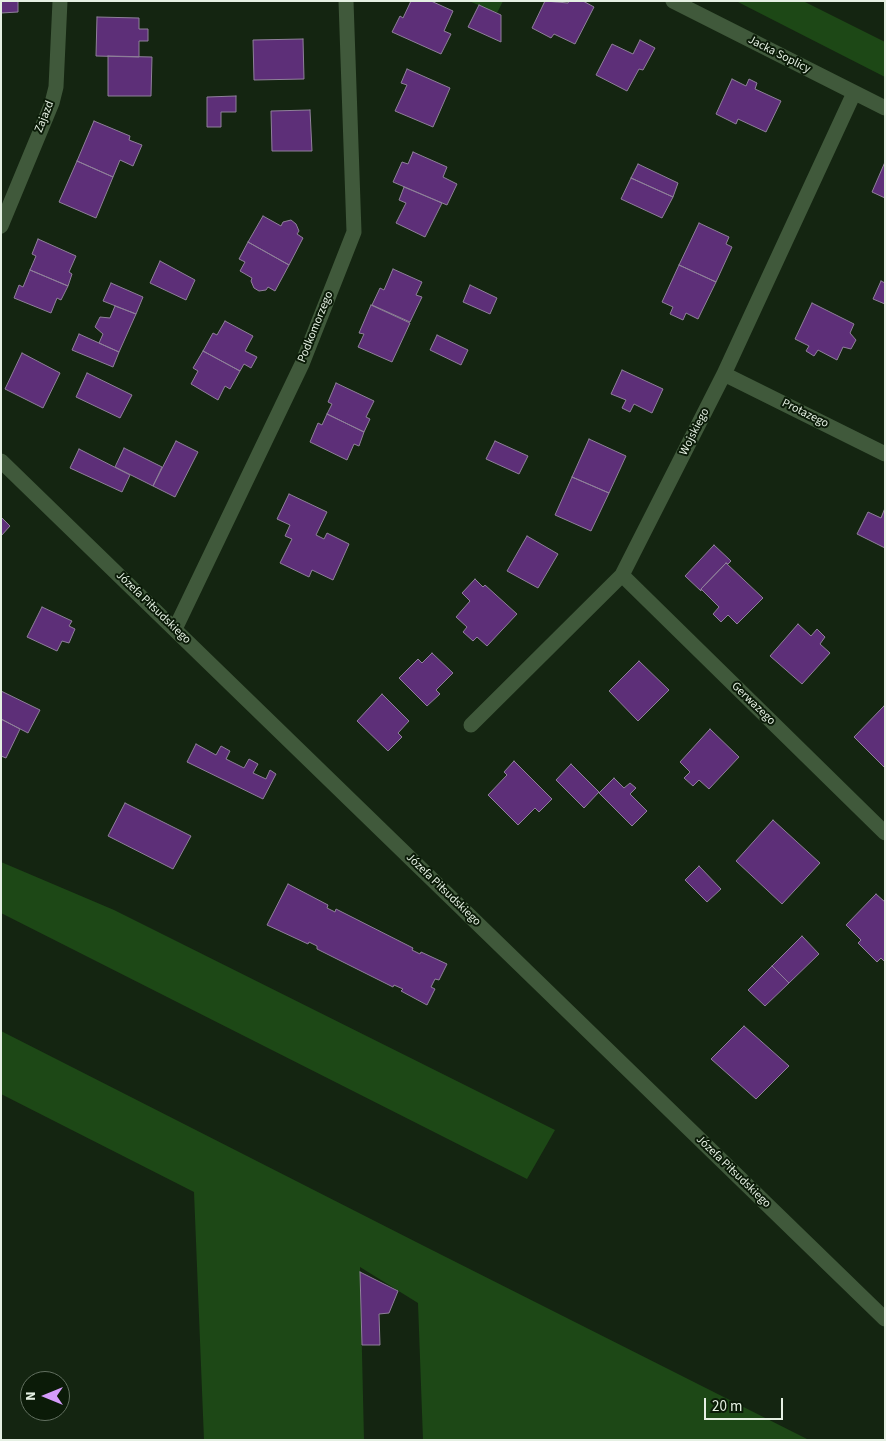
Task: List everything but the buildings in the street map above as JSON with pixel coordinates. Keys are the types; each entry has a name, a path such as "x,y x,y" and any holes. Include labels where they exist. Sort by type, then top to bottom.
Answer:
{"street":[{"name":"Zajazd","path":"1,226 52,103 56,87 60,1"},
{"name":"Podkomorzego","path":"175,629 302,364 354,232 346,1"},
{"name":"Jacka Soplicy","path":"673,1 885,108"},
{"name":"Wojskiego","path":"471,725 622,575 724,374 854,93"},
{"name":"Protazego","path":"724,374 885,454"},
{"name":"Józefa Piłsudskiego","path":"1,461 885,1319"},
{"name":"Gerwazego","path":"622,575 885,832"}],"green space":[{"path":"469,1 503,1 497,13"},
{"path":"736,1 803,1 885,42 885,77"},
{"path":"1,862 114,910 555,1130 527,1179 1,913"},
{"path":"1,1031 809,1440 423,1440 418,1303 360,1267 364,1440 204,1440 194,1192 1,1094"}]}
